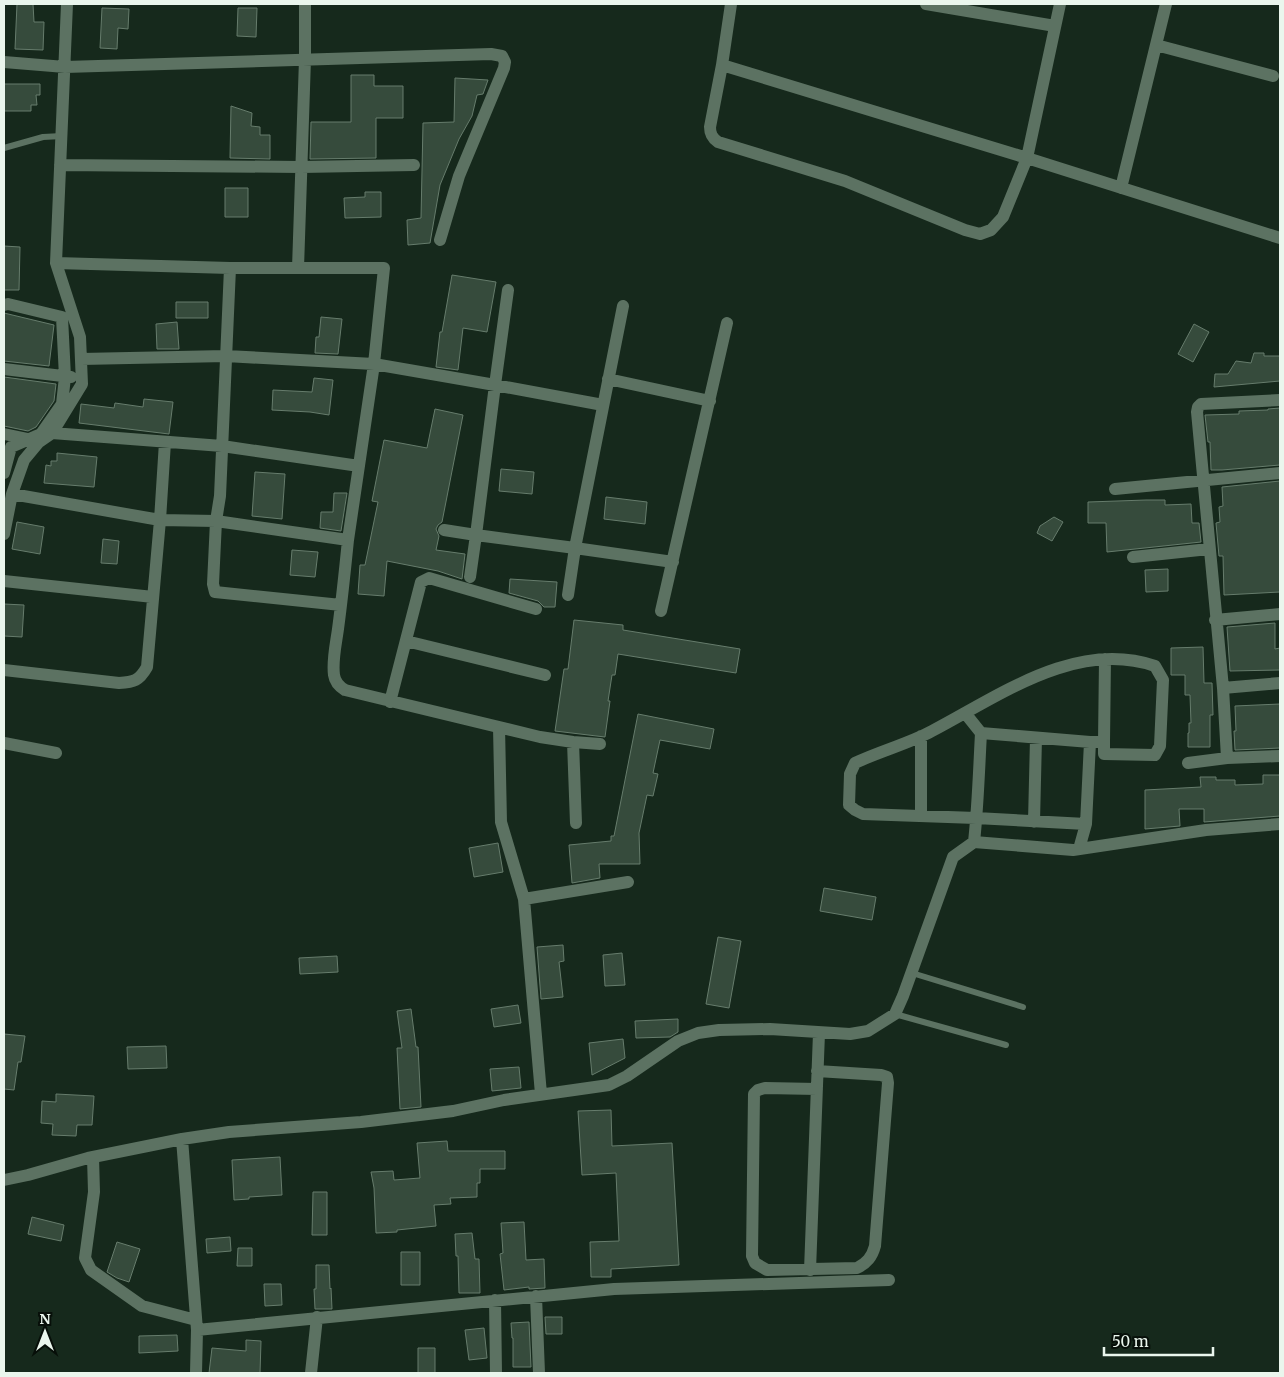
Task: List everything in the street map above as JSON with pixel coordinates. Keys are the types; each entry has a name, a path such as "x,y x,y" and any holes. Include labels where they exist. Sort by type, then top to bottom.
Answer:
{"street":[{"path":"4,473 11,446 41,434 62,404 66,313 56,263 66,4"},
{"path":"298,268 305,4"},
{"path":"731,4 710,127 712,138 718,142 845,181 965,230 980,234 991,230 1003,217 1027,158 1060,4"},
{"path":"926,4 1055,26"},
{"path":"1121,188 1166,4"},
{"path":"1156,45 1273,76"},
{"path":"4,62 65,67 491,54 502,56 505,62 504,68 459,176 440,240"},
{"path":"722,65 1280,238"},
{"path":"60,165 301,167 414,165"},
{"path":"56,263 230,268 384,268 374,364 348,540 334,678 345,690 390,702 540,737 600,744"},
{"path":"230,268 220,496 216,521 213,584 215,592 341,605"},
{"path":"470,576 508,290"},
{"path":"4,305 8,304 66,313 80,336 82,377 82,384 52,433 39,442 24,460 12,494 4,534"},
{"path":"568,595 575,548 623,306"},
{"path":"661,612 727,323"},
{"path":"81,359 226,356 374,364 603,405"},
{"path":"4,369 64,377 82,377"},
{"path":"608,380 710,401"},
{"path":"1227,758 1223,688 1202,482 1197,412 1201,404 1280,400"},
{"path":"52,433 222,446 359,466"},
{"path":"4,434 39,442"},
{"path":"4,670 119,683 133,682 143,674 147,667 165,442"},
{"path":"1115,489 1202,482 1280,472"},
{"path":"12,494 160,520 216,521 348,540"},
{"path":"444,530 673,562"},
{"path":"1133,557 1209,550"},
{"path":"390,702 421,582 424,579 429,578 536,609"},
{"path":"4,581 153,596"},
{"path":"1215,620 1280,614"},
{"path":"406,641 545,675"},
{"path":"1086,824 863,814 850,805 850,774 855,763 921,736 1012,688 1047,672 1074,664 1105,659 1146,663 1155,666 1163,680 1160,746 1155,755 1104,754 1105,659"},
{"path":"1223,688 1280,684"},
{"path":"965,713 981,733 974,842"},
{"path":"499,728 501,822 524,900 541,1094"},
{"path":"981,733 1104,742"},
{"path":"921,736 921,816"},
{"path":"1034,822 1036,738"},
{"path":"4,742 56,753"},
{"path":"573,742 576,822"},
{"path":"1079,848 1086,824 1090,742"},
{"path":"1188,763 1227,758 1280,756"},
{"path":"4,1180 93,1157 182,1139 229,1132 360,1122 453,1111 504,1100 610,1085 627,1076 678,1040 698,1033 719,1030 770,1029 850,1034 868,1031 895,1014 912,972 952,858 974,842 1073,850 1206,830 1280,824"},
{"path":"524,900 628,882"},
{"path":"810,1270 819,1033"},
{"path":"817,1071 881,1074 887,1077 876,1246 866,1263 857,1268 767,1270 755,1263 752,1256 754,1094 758,1090 765,1088 817,1088"},
{"path":"182,1139 196,1325 196,1373"},
{"path":"93,1157 94,1192 85,1258 88,1265 105,1280 142,1306 196,1325 318,1317 614,1289 889,1280"},
{"path":"536,1296 539,1373"},
{"path":"495,1300 496,1373"},
{"path":"311,1373 318,1317"}],"lane":[{"path":"4,148 43,137 62,136"},
{"path":"912,972 1023,1007"},
{"path":"895,1014 1006,1045"}],"building":[{"path":"17,4 33,4 34,22 44,22 43,50 15,49"},
{"path":"102,8 129,9 128,29 118,28 117,49 100,48"},
{"path":"238,8 257,8 256,37 237,36"},
{"path":"351,75 374,75 374,86 403,86 403,118 376,118 376,158 310,159 311,122 351,122"},
{"path":"455,78 488,80 483,94 477,95 472,116 459,139 440,185 430,243 408,245 407,220 421,218 423,123 454,122"},
{"path":"4,84 40,84 40,95 36,95 37,105 31,105 31,111 4,111"},
{"path":"231,106 252,113 251,126 260,127 260,135 270,135 270,159 230,158"},
{"path":"225,188 248,188 248,217 225,217"},
{"path":"365,192 381,192 381,217 345,218 344,198 365,197"},
{"path":"4,246 20,247 19,290 4,290"},
{"path":"452,275 496,282 487,332 463,328 458,370 436,367 440,332 442,332"},
{"path":"176,302 208,302 208,318 176,318"},
{"path":"4,313 54,325 49,366 4,361"},
{"path":"321,317 342,319 338,354 315,353 316,337 319,337"},
{"path":"177,322 179,349 157,349 156,324"},
{"path":"1194,324 1209,332 1193,362 1178,354"},
{"path":"1254,353 1264,353 1264,356 1280,356 1280,381 1214,387 1215,374 1228,374 1236,361 1251,363"},
{"path":"4,377 56,384 54,401 36,427 28,431 4,426"},
{"path":"314,378 333,380 329,415 272,410 273,390 312,392"},
{"path":"144,399 173,402 169,434 79,423 81,404 114,408 115,403 143,407"},
{"path":"1280,408 1280,465 1211,470 1210,442 1208,442 1205,415 1239,414 1239,411"},
{"path":"435,409 463,415 442,522 436,529 439,536 436,550 465,554 462,579 438,571 387,561 384,596 358,594 360,565 365,565 378,502 372,501 384,440 427,448"},
{"path":"57,453 97,457 94,487 44,483 46,465 51,466 51,461 57,461"},
{"path":"501,469 534,472 532,494 499,491"},
{"path":"255,472 285,474 282,519 252,516"},
{"path":"1280,481 1280,592 1224,595 1223,556 1219,556 1216,523 1220,522 1219,507 1223,506 1222,487"},
{"path":"334,493 347,493 341,531 320,528 321,512 333,512"},
{"path":"606,497 647,502 645,524 604,519"},
{"path":"1165,500 1165,505 1191,504 1192,523 1199,523 1201,542 1107,552 1106,523 1088,523 1088,502"},
{"path":"1054,517 1063,522 1052,541 1037,533 1040,526"},
{"path":"17,522 44,527 40,554 12,549"},
{"path":"103,539 119,541 117,564 101,563"},
{"path":"292,550 318,552 315,577 290,575"},
{"path":"1168,569 1168,591 1146,592 1145,570"},
{"path":"510,579 557,582 555,607 544,607 538,601 509,593"},
{"path":"4,604 24,605 22,637 4,636"},
{"path":"574,620 623,625 623,630 740,649 736,673 618,654 615,675 612,675 605,737 555,731 564,669 568,669"},
{"path":"1275,623 1275,649 1280,648 1280,670 1230,671 1227,627"},
{"path":"1203,647 1204,683 1212,683 1213,715 1210,715 1210,747 1188,747 1189,723 1191,723 1190,695 1185,695 1185,675 1171,675 1171,648"},
{"path":"1280,704 1280,748 1235,750 1235,706"},
{"path":"638,714 714,729 710,749 660,740 653,773 658,774 653,796 647,795 639,833 640,864 599,864 600,878 572,883 569,845 611,841 611,836 614,836"},
{"path":"1263,775 1280,775 1280,816 1204,822 1204,809 1179,809 1180,826 1145,829 1145,790 1201,787 1200,777 1216,777 1216,780 1235,780 1235,785 1263,784"},
{"path":"498,843 503,872 474,877 469,848"},
{"path":"824,888 876,897 872,920 820,911"},
{"path":"718,937 741,941 729,1008 706,1004"},
{"path":"563,945 564,961 559,962 563,997 541,999 537,947"},
{"path":"622,953 625,985 605,986 603,955"},
{"path":"337,956 338,972 300,974 299,958"},
{"path":"518,1005 521,1023 494,1027 491,1009"},
{"path":"411,1009 416,1047 418,1047 421,1107 400,1109 397,1048 402,1048 397,1011"},
{"path":"678,1019 678,1032 670,1037 636,1038 635,1021"},
{"path":"4,1034 25,1036 21,1062 18,1062 14,1090 4,1089"},
{"path":"623,1039 625,1058 592,1075 589,1043"},
{"path":"166,1046 167,1068 128,1069 127,1047"},
{"path":"519,1067 521,1088 492,1091 490,1069"},
{"path":"56,1094 94,1096 92,1125 77,1125 76,1136 52,1135 53,1124 41,1123 42,1101 56,1102"},
{"path":"611,1110 612,1146 672,1143 679,1265 611,1269 611,1277 591,1277 590,1242 619,1241 616,1173 582,1175 578,1111"},
{"path":"447,1141 448,1151 505,1151 505,1169 480,1169 477,1197 450,1198 451,1204 434,1205 436,1226 376,1233 374,1188 371,1172 393,1171 394,1180 420,1178 417,1143"},
{"path":"280,1157 282,1195 234,1200 232,1160"},
{"path":"313,1192 327,1192 327,1235 312,1235"},
{"path":"32,1217 64,1225 61,1241 28,1234"},
{"path":"524,1222 526,1260 544,1259 545,1288 529,1289 529,1287 504,1290 500,1254 503,1253 501,1223"},
{"path":"472,1233 475,1259 479,1259 480,1293 459,1293 458,1256 456,1256 455,1234"},
{"path":"230,1237 231,1251 207,1253 206,1239"},
{"path":"117,1242 140,1249 129,1282 107,1272"},
{"path":"238,1248 252,1248 252,1266 237,1266"},
{"path":"401,1252 420,1252 420,1285 401,1285"},
{"path":"316,1265 329,1265 332,1309 315,1309"},
{"path":"264,1284 281,1284 282,1305 265,1306"},
{"path":"545,1317 562,1317 562,1334 546,1334"},
{"path":"529,1322 531,1367 513,1367 511,1323"},
{"path":"484,1328 487,1358 469,1360 465,1330"},
{"path":"177,1335 178,1351 139,1353 139,1336"},
{"path":"246,1340 261,1341 260,1373 209,1373 212,1348 246,1351"},
{"path":"418,1348 435,1348 435,1373 418,1373"}]}
